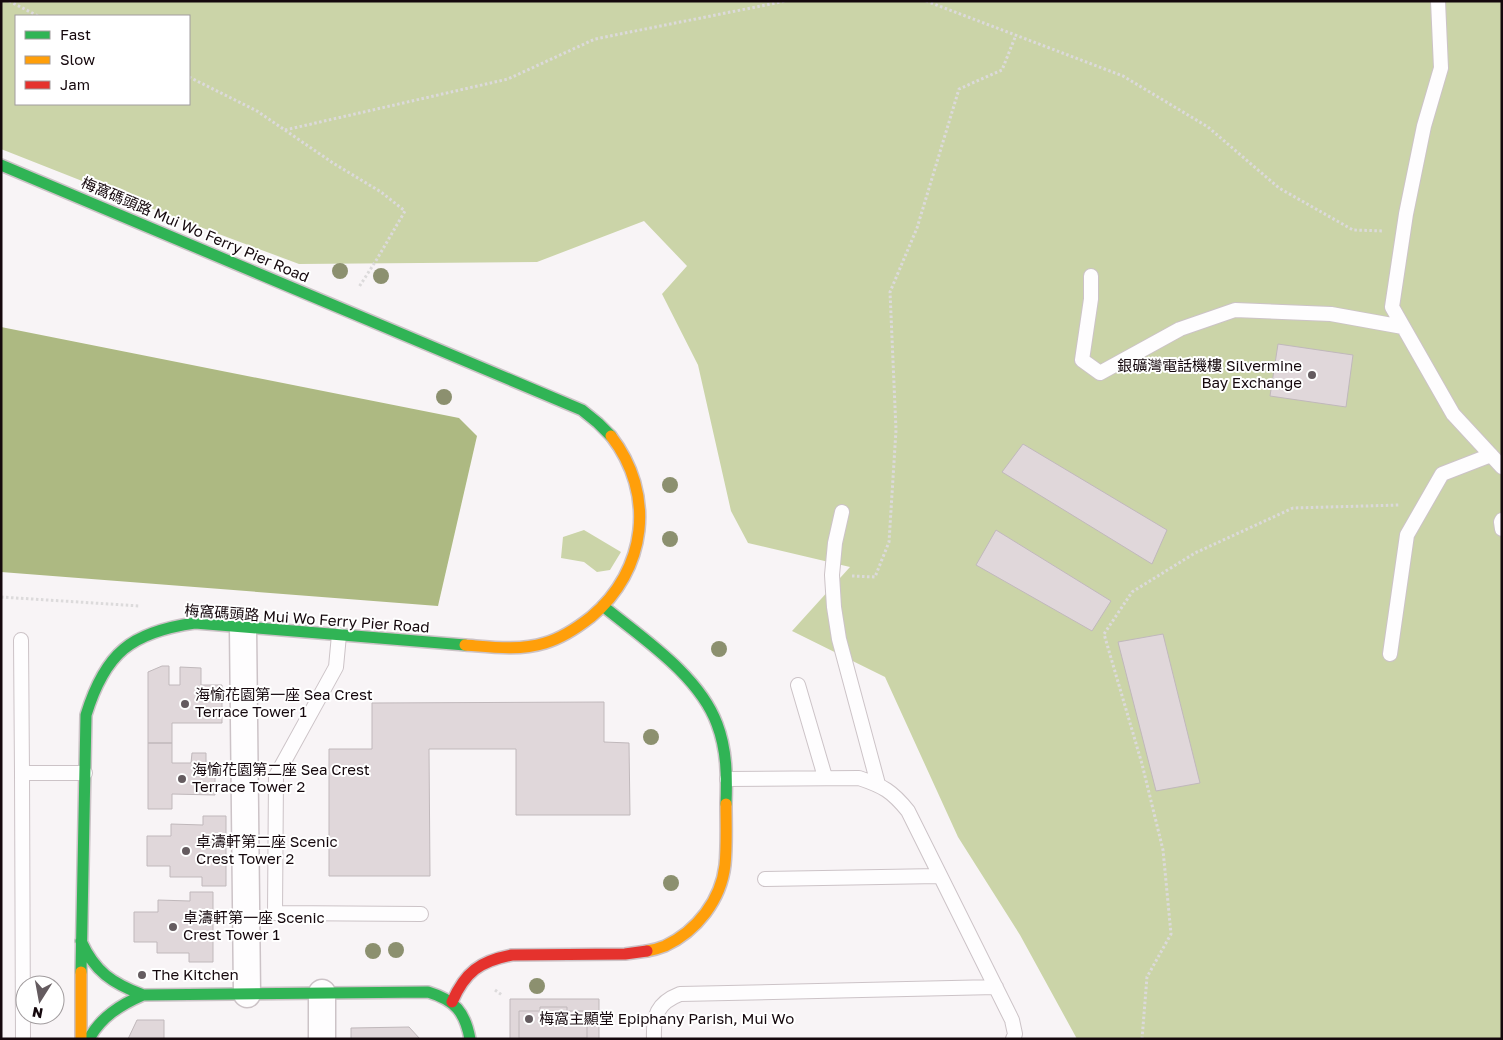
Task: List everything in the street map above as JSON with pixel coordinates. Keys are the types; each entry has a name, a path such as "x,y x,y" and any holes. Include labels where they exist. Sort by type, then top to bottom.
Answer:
{"street":[{"name":"梅窩碼頭路 Mui Wo Ferry Pier Road","path":"1,165 582,410 598,422 613,438 633,474 639,494 639,536 634,557 626,576 617,591 590,619 554,640 533,646 512,648 194,623 174,624 156,630 138,638 121,650 98,679 86,715 81,941 86,955 106,976 117,984 143,995"},
{"path":"470,1039 465,1018 452,1002 456,990 464,979 485,962 498,957 512,955 625,954 645,952 664,946 683,935 698,922 712,905 720,886 726,856 727,780 724,748 716,723 705,700 691,681 674,664 602,606"},
{"path":"243,628 247,994"},
{"path":"81,941 81,1039"},
{"name":"梅窩碼頭路 Mui Wo Ferry Pier Road","path":"89,1039 110,1012 125,1002 143,995 428,992 441,995 452,1002"},
{"path":"322,993 322,1039"}],"lane":[{"path":"1438,1 1441,68 1424,126 1403,231 1392,306 1453,414 1502,467"},
{"path":"1091,276 1091,299 1082,360 1100,373 1180,329 1235,310 1330,314 1403,327"},
{"path":"1390,654 1407,536 1442,474 1491,455"},
{"path":"842,512 835,543 832,575 834,607 839,639 878,784"},
{"path":"1502,520 1500,522 1502,529"},
{"path":"339,635 336,667 276,776 275,913 421,914"},
{"path":"21,640 23,1039"},
{"path":"798,685 825,777"},
{"path":"22,773 85,773"},
{"path":"727,780 825,777 859,778 878,784 898,798 908,811 1012,1020 1015,1034 1013,1039"},
{"path":"765,879 939,876"},
{"path":"654,1039 655,1019 659,1010 664,1002 680,994 996,988"}],"path":[{"path":"9,1 36,15"},
{"path":"284,130 508,79 596,39 786,1"},
{"path":"926,1 1123,76 1208,127 1279,188 1354,230 1403,231"},
{"path":"832,575 875,577 889,542 896,430 890,292 917,228 959,89 1002,70 1016,35"},
{"path":"190,78 257,111 333,163 381,192 406,211 354,293"},
{"path":"1142,1039 1147,977 1171,934 1163,850 1142,764 1104,634 1132,592 1195,553 1293,508 1425,504"},
{"path":"1,597 146,606"}],"shaded area":[{"path":"1,1 1502,1 1502,1039 1077,1039 1020,935 958,837 885,677 792,631 850,567 748,543 731,511 698,365 662,294 687,266 644,221 537,262 299,264 1,149"},
{"path":"1,327 459,418 477,436 438,606 1,572"},
{"path":"584,530 621,552 610,570 597,572 584,562 561,558 563,537"}],"building":[{"name":"銀礦灣電話機樓 Silvermine Bay Exchange","path":"1278,344 1353,355 1346,407 1270,396"},
{"path":"1023,444 1167,530 1152,564 1002,472"},
{"path":"996,530 1111,601 1092,631 976,565"},
{"path":"1163,634 1200,783 1156,791 1118,642"},
{"name":"海愉花園第一座 Sea Crest Terrace Tower 1","path":"162,666 169,666 169,685 180,685 180,667 201,668 201,685 222,685 222,723 172,723 172,743 148,743 148,672"},
{"path":"604,702 604,742 629,743 630,815 516,815 516,749 429,749 430,876 329,876 329,749 372,749 372,703"},
{"name":"海愉花園第二座 Sea Crest Terrace Tower 2","path":"148,743 172,743 172,763 191,763 192,753 206,753 206,763 215,763 215,795 172,794 172,809 148,809"},
{"name":"卓濤軒第二座 Scenic Crest Tower 2","path":"203,816 226,816 226,886 202,886 202,877 170,877 170,866 147,866 147,836 171,836 171,824 203,825"},
{"name":"卓濤軒第一座 Scenic Crest Tower 1","path":"190,892 213,892 213,962 189,962 189,953 157,953 157,942 134,942 134,912 158,912 158,900 190,901"},
{"path":"510,999 599,999 599,1039 510,1039"},
{"path":"540,1007 567,1007 567,1011 587,1011 587,1038 519,1038 519,1011 540,1011"},
{"path":"137,1020 164,1020 164,1039 128,1039"},
{"path":"409,1027 420,1039 351,1039 351,1028"}],"traffic: fast":[{"path":"1,165 582,410 611,436"},
{"path":"603,606 668,659 697,689 709,706 717,724 725,754 726,804"},
{"path":"81,972 86,715 102,676 112,661 124,649 154,632 195,623 465,645"},
{"path":"81,941 86,952 99,969 113,981 143,995"},
{"path":"89,1039 99,1024 112,1012 143,995 428,992 445,999 457,1008 465,1021 470,1039"}],"traffic: slow":[{"path":"465,645 515,648 545,643 580,625 610,598 624,577 634,554 639,531 639,506 635,482 625,459 611,436"},
{"path":"647,951 665,946 677,940 697,923 713,902 723,878 725,865 726,804"},
{"path":"81,972 81,1039"}],"traffic: jam":[{"path":"452,1002 462,983 475,969 491,961 512,955 625,954 647,951"}],"place":[{"name":"銀礦灣電話機樓 Silvermine Bay Exchange","path":"1312,375"},
{"name":"海愉花園第一座 Sea Crest Terrace Tower 1","path":"185,704"},
{"name":"海愉花園第二座 Sea Crest Terrace Tower 2","path":"182,779"},
{"name":"卓濤軒第二座 Scenic Crest Tower 2","path":"186,851"},
{"name":"卓濤軒第一座 Scenic Crest Tower 1","path":"173,927"},
{"name":"The Kitchen","path":"142,975"},
{"name":"梅窩主顯堂 Epiphany Parish, Mui Wo","path":"529,1019"}]}
